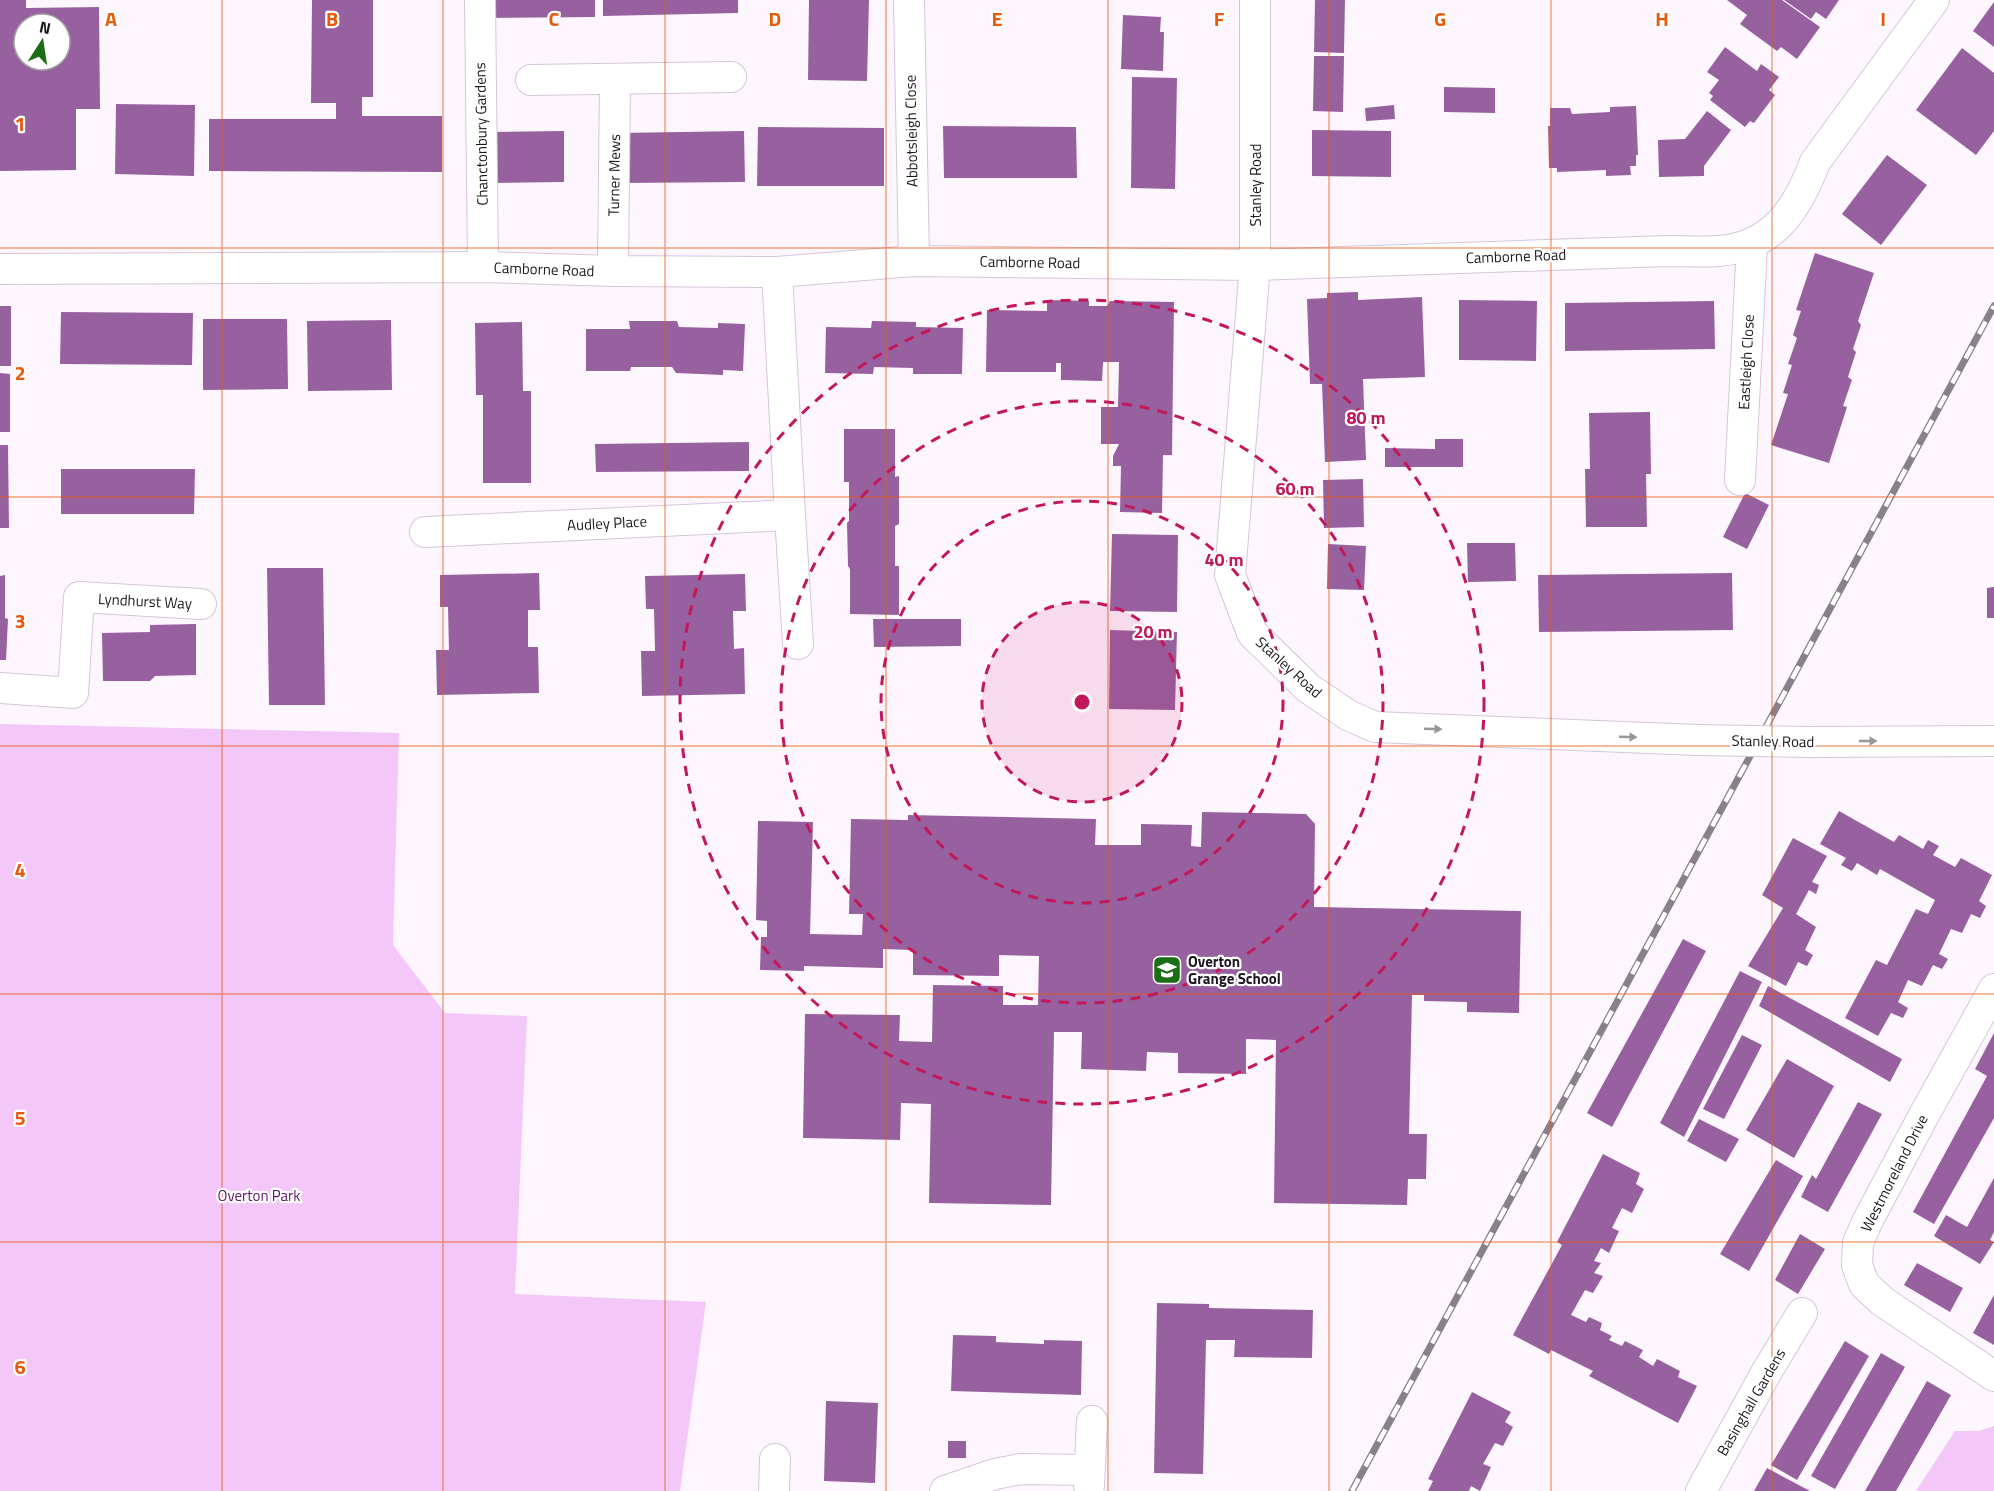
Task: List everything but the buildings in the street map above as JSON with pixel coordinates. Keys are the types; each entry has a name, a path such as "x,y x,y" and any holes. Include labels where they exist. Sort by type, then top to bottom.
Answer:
{"street":[{"name":"Chanctonbury Gardens","path":"480,0 483,267"},
{"name":"Abbotsleigh Close","path":"909,0 914,261"},
{"name":"Stanley Road","path":"1255,0 1255,265 1230,575 1252,633 1308,688 1348,715 1375,727 1698,740 1994,741"},
{"name":"Camborne Road","path":"0,269 483,267 777,272 914,261 1255,265 1656,251 1720,251 1752,244 1781,224 1804,190 1815,162 1934,0"},
{"path":"531,80 731,77"},
{"name":"Turner Mews","path":"613,271 615,79"},
{"name":"Eastleigh Close","path":"1740,480 1752,244"},
{"path":"777,272 798,644"},
{"name":"Audley Place","path":"425,532 790,515"},
{"name":"Lyndhurst Way","path":"0,688 73,693 80,597 201,604"},
{"name":"Westmoreland Drive","path":"1994,989 1866,1222 1858,1243 1857,1265 1864,1284 1882,1301 1994,1376"},
{"name":"Basinghall Gardens","path":"1701,1491 1802,1313"},
{"path":"945,1491 995,1474 1021,1470 1089,1478 1092,1421"},
{"path":"774,1491 775,1459"}],"green space":[{"name":"Overton Park","path":"0,724 399,733 393,945 445,1013 527,1016 515,1294 706,1302 680,1491 0,1491"},
{"path":"1994,1426 1994,1491 1916,1491 1955,1431 1979,1431"}],"railway":[{"path":"1352,1491 1994,306"}],"place":[{"name":"Overton Grange School","path":"1167,970"}]}
